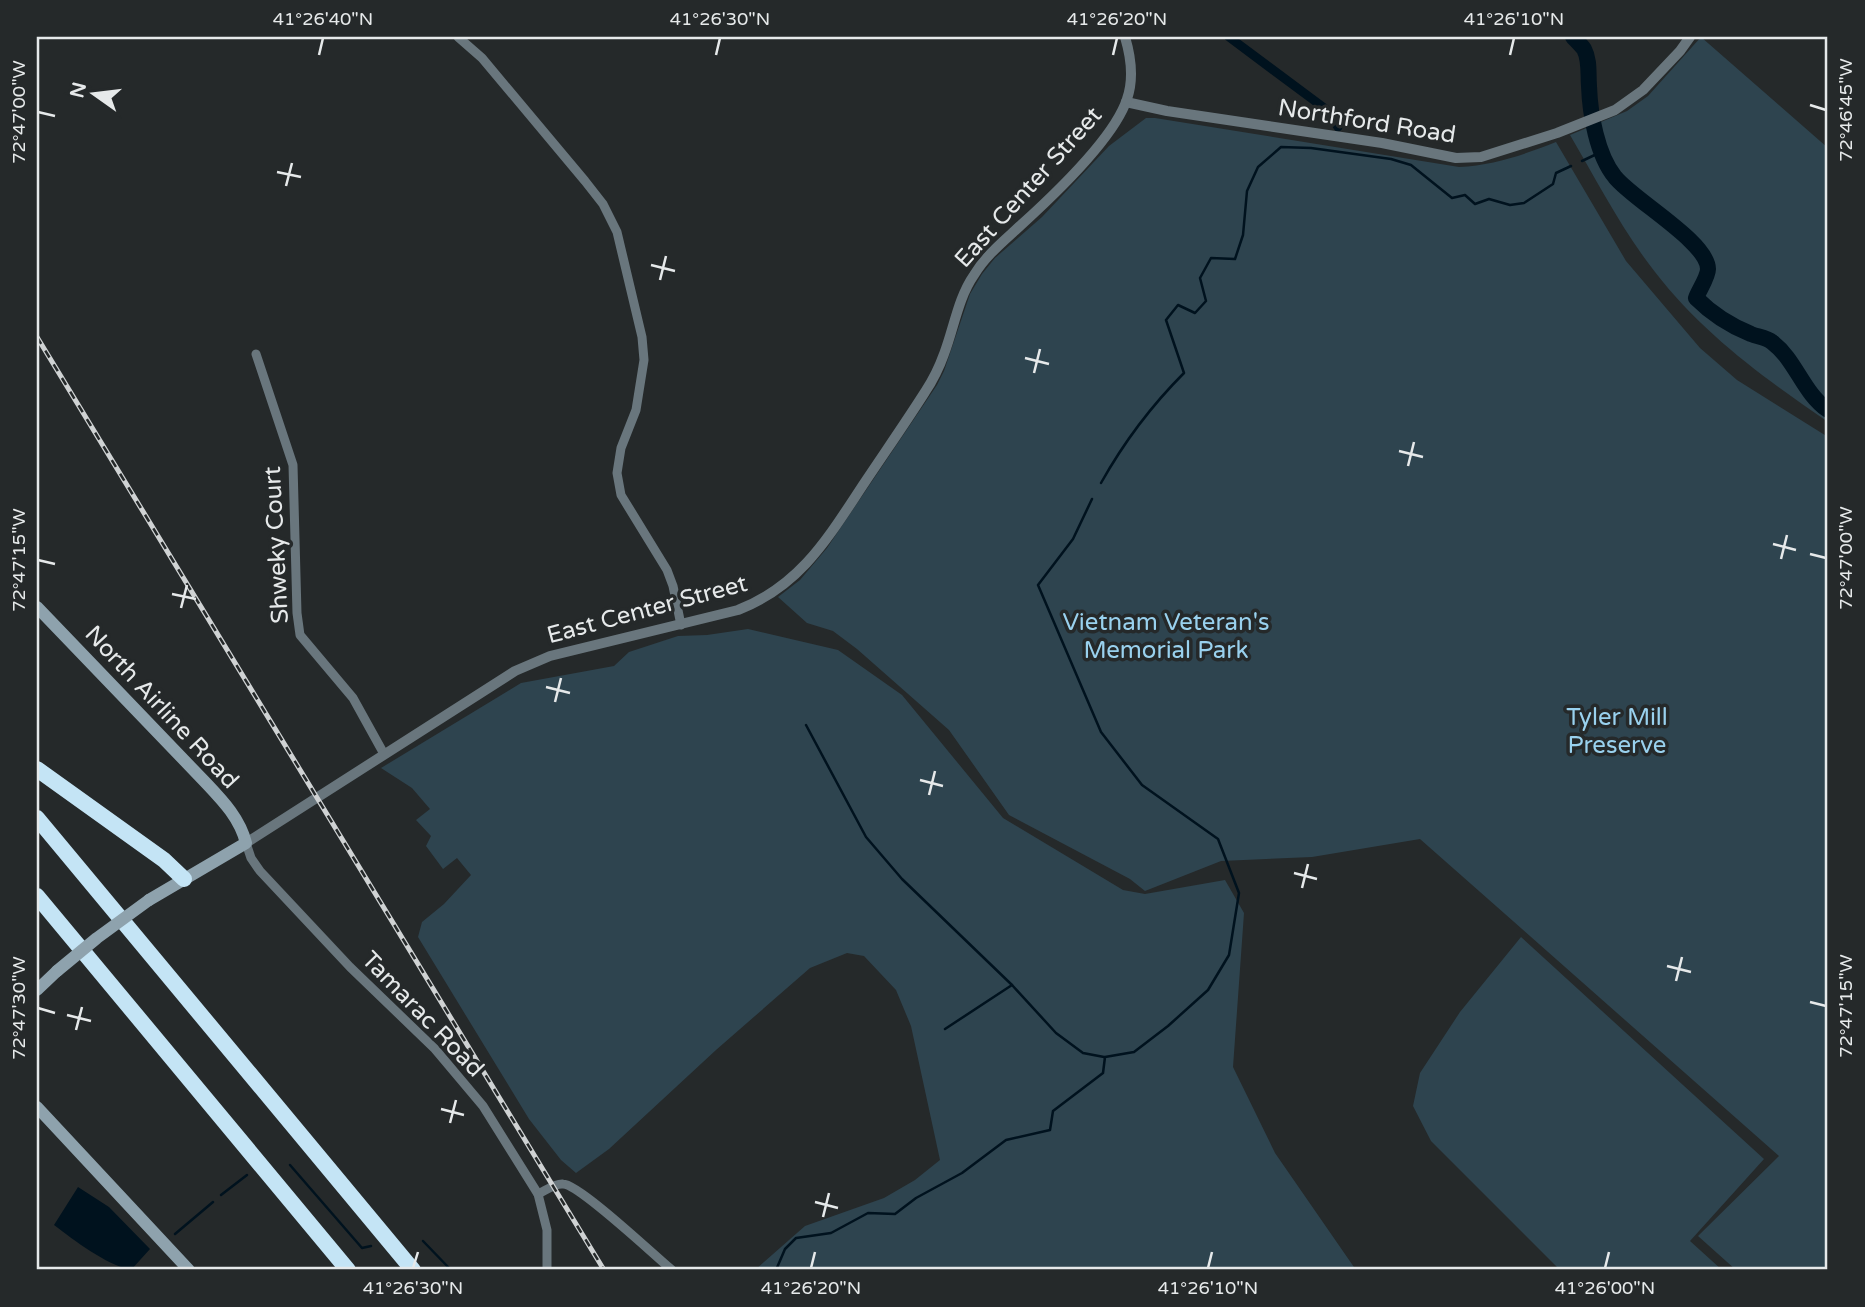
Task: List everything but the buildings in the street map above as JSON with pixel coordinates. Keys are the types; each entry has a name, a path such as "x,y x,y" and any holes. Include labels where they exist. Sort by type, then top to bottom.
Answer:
{"highway":[{"path":"37,769 164,860 184,879"},
{"path":"37,818 412,1270"},
{"path":"37,895 348,1270"}],"main road":[{"name":"North Airline Road","path":"37,607 219,797 239,822 246,843"},
{"name":"East Center Street","path":"37,990 97,938 149,900 246,843"},
{"path":"37,1107 189,1270"}],"street":[{"path":"458,37 482,58 585,181 603,204 617,232 642,337 644,360 636,410 621,448 617,473 621,495 667,570 681,625"},
{"name":"East Center Street","path":"246,843 494,682 532,663 569,651 752,605 785,585 810,561 915,409 937,372 966,288 975,273 1111,129 1126,102 1132,70 1125,37"},
{"name":"Northford Road","path":"1126,102 1167,111 1382,143 1456,158 1481,158 1594,119 1625,104 1643,90 1690,37"},
{"name":"Shweky Court","path":"256,354 293,465 300,635 354,698 384,754"},
{"name":"Tamarac Road","path":"246,843 251,858 260,871 470,1088 538,1194 547,1230 547,1270"},
{"path":"538,1194 559,1184 568,1185 610,1216 672,1270"}],"green space":[{"path":"1701,37 1828,148 1828,422 1736,354 1674,294 1632,239 1570,135 1627,111 1648,96"},
{"name":"Tyler Mill Preserve","path":"1146,118 1459,167 1508,159 1556,142 1626,261 1700,348 1737,380 1828,437 1827,1270 1736,1270 1698,1236 1779,1156 1420,839 1312,857 1221,861 1145,891 1130,879 1009,815 949,730 857,649 833,631 807,623 778,597 800,580 827,548 937,385 970,294 982,274 995,258 1042,217 1109,146"},
{"path":"748,629 838,650 902,695 1003,818 1123,890 1145,894 1225,880 1244,913 1233,1067 1275,1153 1356,1270 755,1270 805,1226 884,1198 915,1180 940,1160 911,1026 896,990 864,956 847,953 810,968 609,1149 576,1173 561,1160 529,1119 418,937 422,922 444,904 471,875 457,858 443,869 426,846 431,836 416,820 430,809 412,788 381,768 521,683 614,666 629,652 678,636"},
{"path":"1521,937 1764,1159 1690,1241 1722,1270 1560,1270 1431,1141 1413,1106 1420,1073 1460,1012"}],"shaded area":[{"path":"78,1187 109,1207 150,1249 131,1270 101,1257 54,1225"}],"waterway":[{"path":"1229,37 1327,110 1338,127"},
{"path":"1573,37 1584,49 1587,58 1593,121 1599,146 1609,168 1624,186 1683,234 1705,258 1708,272 1696,298 1729,323 1772,342 1787,358 1812,395 1828,410"},
{"path":"1101,483 1138,425 1184,373 1166,320 1178,305 1195,313 1206,301 1200,278 1211,258 1235,259 1243,235 1247,191 1258,167 1281,147 1311,148 1391,159 1411,165 1452,198 1465,195 1475,204 1489,199 1510,205 1524,203 1553,184 1556,173 1571,166"},
{"path":"1582,161 1601,152"},
{"path":"776,1270 785,1249 796,1238 831,1233 868,1213 895,1214 916,1198 962,1173 1006,1140 1050,1130 1053,1111 1103,1073 1105,1057 1134,1052 1168,1026 1208,990 1229,955 1239,893 1218,839 1142,785 1101,732 1038,585 1073,539 1092,499"},
{"path":"806,725 866,837 902,879 1012,985 1056,1033 1083,1053 1104,1057"},
{"path":"945,1029 1012,985"},
{"path":"290,1165 362,1248 371,1246"},
{"path":"221,1195 247,1175"},
{"path":"175,1234 213,1202"},
{"path":"423,1241 451,1270"}],"railway":[{"path":"37,337 604,1270"}],"park label":[{"name":"Vietnam Veteran's Memorial Park","path":"1166,636"}]}
